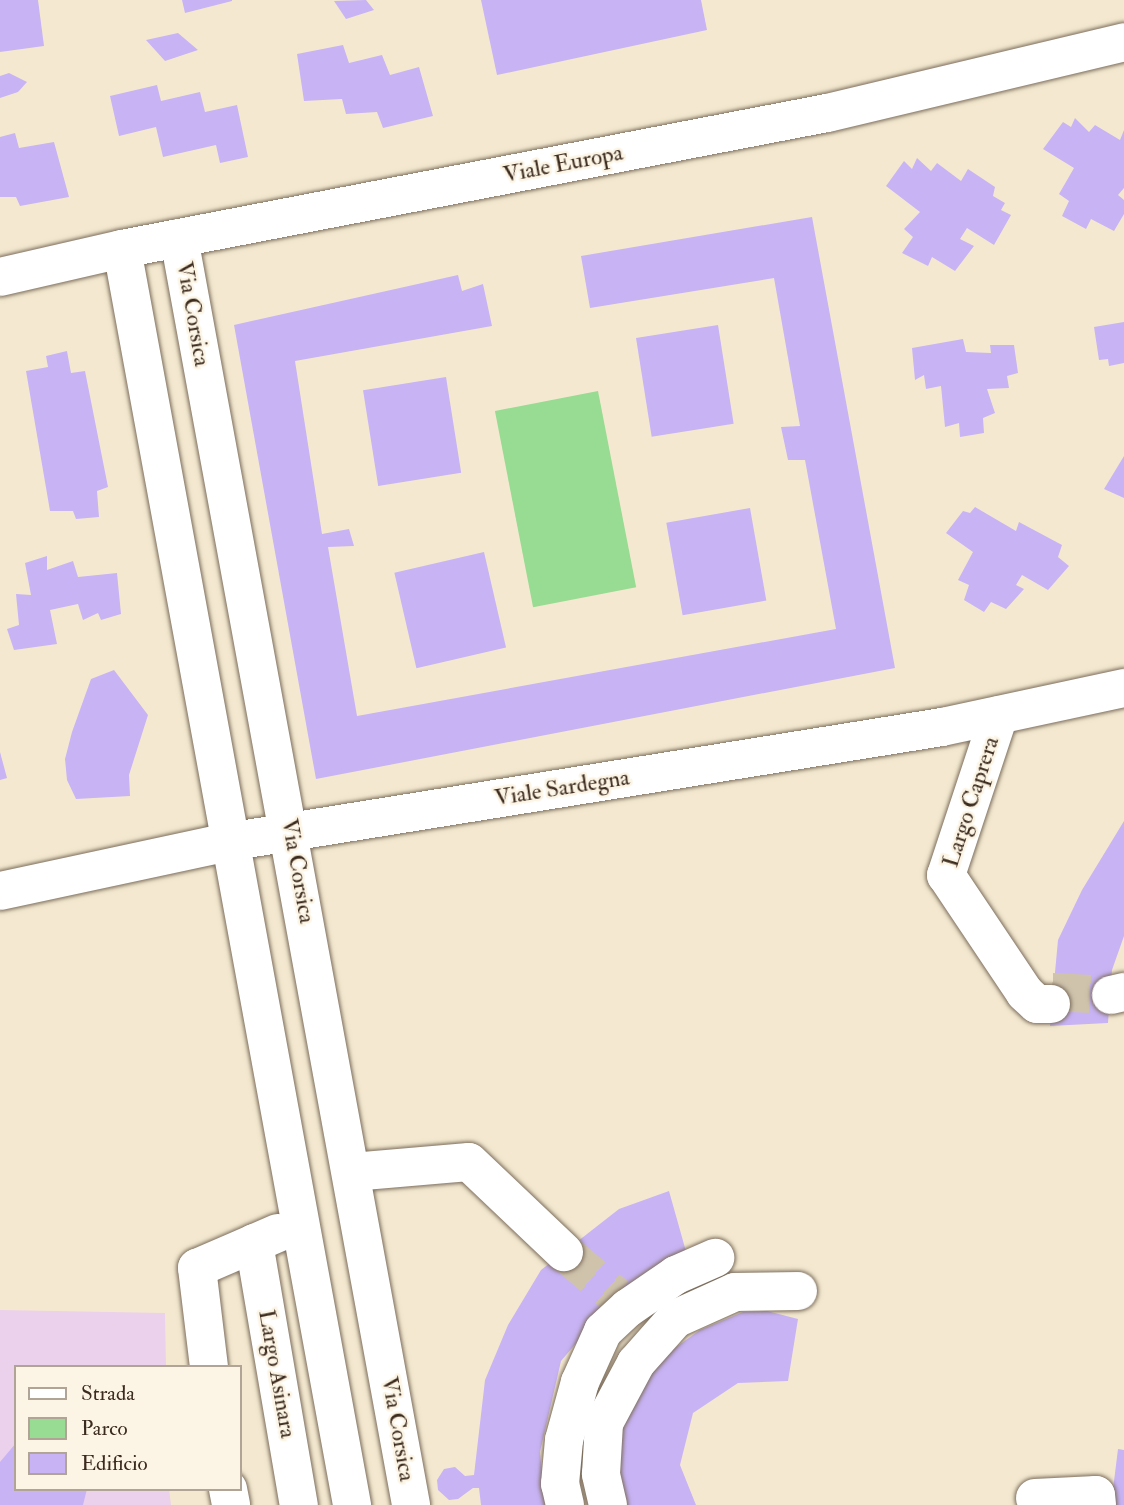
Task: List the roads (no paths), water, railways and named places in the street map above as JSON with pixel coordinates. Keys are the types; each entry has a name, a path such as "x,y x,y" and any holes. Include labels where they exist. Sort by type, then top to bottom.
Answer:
{"street":[{"name":"Viale Europa","path":"0,277 179,237 827,113 1124,41"},
{"name":"Via Corsica","path":"179,237 290,832 411,1505"},
{"path":"122,249 228,842 352,1505"},
{"name":"Viale Sardegna","path":"0,891 228,842 999,715 1124,688"},
{"name":"Largo Caprera","path":"999,715 946,875 1043,997"},
{"path":"352,1172 469,1162 564,1252"},
{"path":"209,1365 197,1269 299,1224"},
{"name":"Largo Asinara","path":"254,1244 299,1505"},
{"path":"565,1505 560,1484 564,1440 580,1382 603,1331 622,1302 715,1258"},
{"path":"608,1505 601,1474 604,1423 636,1363 657,1339 675,1320 735,1292 798,1291"},
{"path":"622,1302 657,1339"}],"tunnel":[{"path":"1052,992 1111,995"},
{"path":"564,1252 616,1296"}]}
